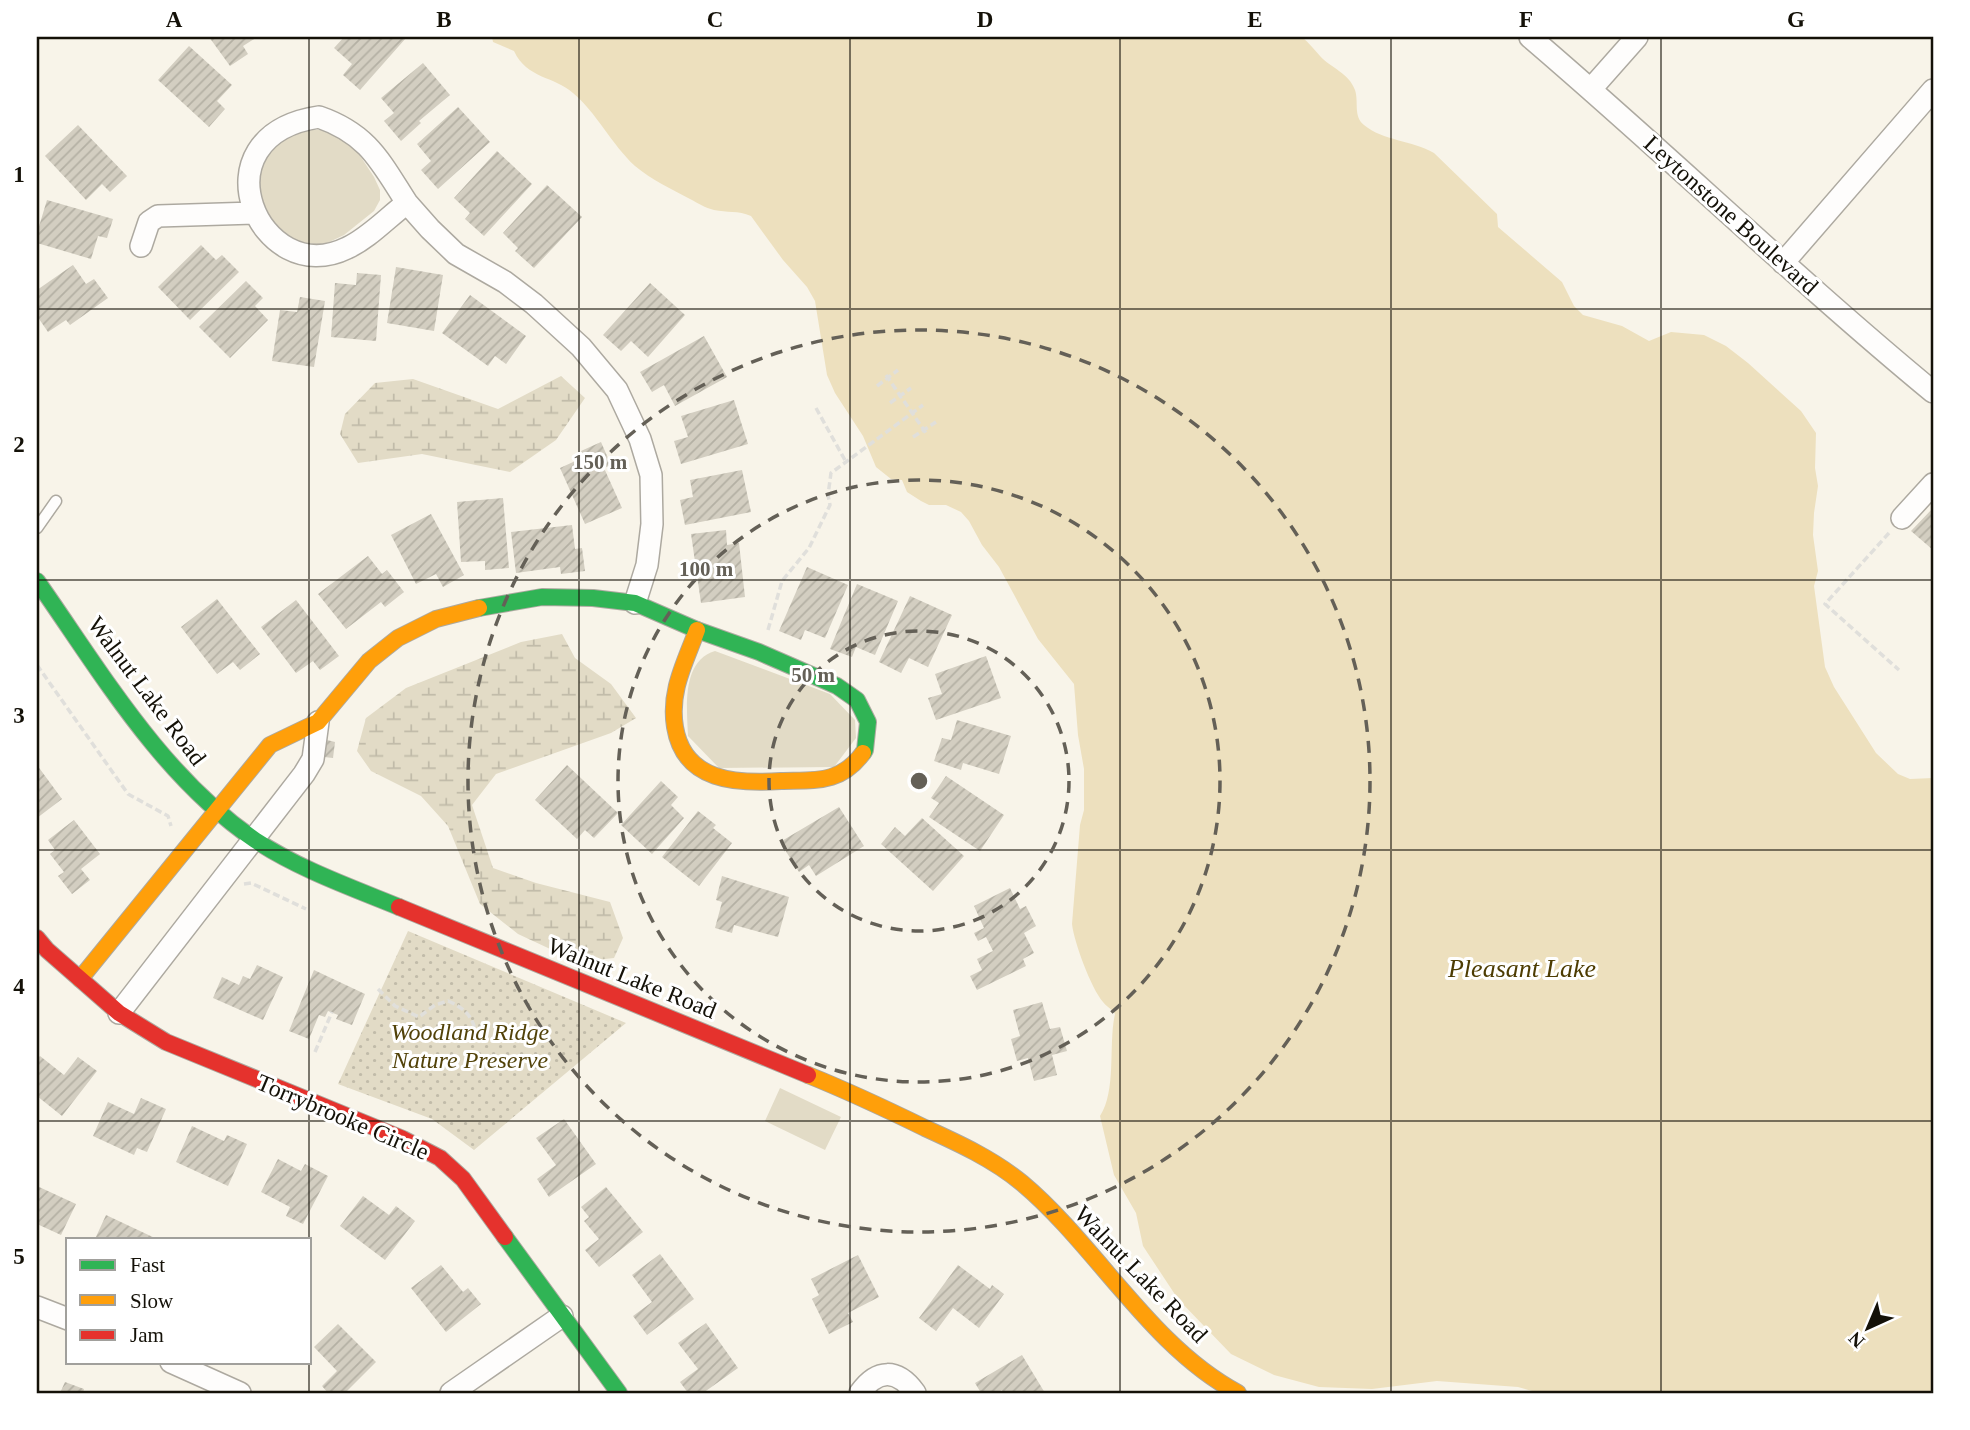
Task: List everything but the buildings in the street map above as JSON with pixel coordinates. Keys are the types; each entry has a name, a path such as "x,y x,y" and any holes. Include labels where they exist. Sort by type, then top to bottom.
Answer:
{"street":[{"name":"Leytonstone Boulevard","path":"1530,37 1783,263 1933,392"},
{"path":"1591,89 1637,37"},
{"path":"1783,263 1933,90"},
{"path":"407,203 347,249 326,255 304,254 283,246 266,232 254,213 249,191 251,168 260,148 276,131 296,121 319,117 342,125 361,138 407,203 456,254 505,282 534,304 581,347 617,390 640,439 652,475 652,524 648,565 635,603"},
{"path":"141,246 149,222 158,216 254,213"},
{"path":"1902,518 1933,484"},
{"name":"Walnut Lake Road","path":"37,580 164,756 194,790 252,838 288,860 332,880 852,1093 974,1151 1021,1182 1077,1239 1131,1302 1181,1351 1215,1381 1238,1393"},
{"path":"80,979 270,745 318,722 369,661 398,638 436,619 492,605 542,597 593,598 635,603 837,686 857,700 868,722 865,750 843,773 829,779 806,782 720,779 695,764 681,746 675,728 673,694 697,630"},
{"path":"118,1013 304,774 313,759 318,722"},
{"name":"Torrybrooke Circle","path":"37,938 118,1013 166,1042 403,1139 440,1158 463,1179 492,1217 619,1393"},
{"path":"37,1307 66,1318"},
{"path":"451,1393 562,1316"},
{"path":"175,1364 240,1393"},
{"path":"860,1393 869,1381 884,1374 896,1376 915,1393"}],"lane":[{"path":"37,528 56,501"}],"path":[{"path":"877,386 898,370"},
{"path":"887,376 925,431"},
{"path":"890,403 911,388"},
{"path":"759,652 782,581 809,548 830,505 828,495 831,473 923,405"},
{"path":"816,408 846,462"},
{"path":"913,437 936,422"},
{"path":"1899,670 1825,604 1902,518"},
{"path":"37,665 128,794 168,816 172,823 170,840 184,852"},
{"path":"223,877 236,885 251,883 306,909"},
{"path":"378,989 395,1006 419,1017 435,1005 448,1001 462,1007 473,1020 475,1028"},
{"path":"315,1052 332,1013"}],"green space":[{"path":"303,130 323,130 341,137 355,148 380,190 380,200 374,211 344,235 323,245 300,242 279,235 259,209 260,168 274,143"},
{"path":"561,376 585,398 556,440 510,472 422,454 358,463 340,434 345,414 375,383 413,379 498,409"},
{"path":"562,634 575,658 611,684 636,718 611,733 496,774 472,805 493,868 536,883 610,902 623,938 614,958 578,962 518,934 480,904 448,826 421,796 371,771 357,751 366,718 406,688 521,642"},
{"path":"715,651 830,694 855,720 856,738 834,767 719,768 688,736 687,713 691,675 704,656"},
{"name":"Woodland Ridge Nature Preserve","path":"408,931 626,1023 474,1150 432,1119 338,1084"},
{"path":"780,1088 841,1117 825,1150 765,1121"}],"water":[{"name":"Pleasant Lake","path":"492,37 1302,37 1352,84 1359,117 1364,125 1380,134 1434,153 1497,214 1498,227 1562,282 1574,306 1583,315 1622,326 1649,341 1671,332 1704,335 1726,346 1748,363 1801,411 1816,433 1815,468 1818,486 1813,535 1818,571 1814,586 1825,667 1834,687 1876,753 1898,774 1910,779 1933,778 1933,1393 1539,1393 1518,1387 1437,1381 1372,1389 1319,1387 1274,1375 1231,1354 1178,1299 1143,1246 1136,1213 1114,1175 1100,1116 1109,1093 1115,1014 1103,1002 1088,976 1072,924 1080,825 1084,810 1084,769 1074,684 1038,639 999,567 961,512 946,505 929,505 921,501 907,492 902,480 891,479 876,467 863,436 835,393 827,375 815,301 751,216 708,208 648,176 627,158 573,93 533,72 519,60 514,51 493,42"}],"traffic: fast":[{"path":"37,581 135,721 190,785 221,814 255,840 289,860 399,907"},
{"path":"479,608 542,597 593,598 635,603 837,686 857,700 868,722 863,753"},
{"path":"505,1237 619,1393"}],"traffic: slow":[{"path":"80,979 270,745 318,722 369,661 398,638 436,619 479,608"},
{"path":"697,630 679,677 674,714 680,745 689,759 701,769 715,776 747,782 816,780 845,770 863,753"},
{"path":"808,1075 963,1146 1011,1174 1049,1208 1178,1350 1238,1393"}],"traffic: jam":[{"path":"399,907 808,1075"},
{"path":"37,938 47,950 119,1013 166,1042 403,1139 440,1158 463,1179 505,1237"}]}
